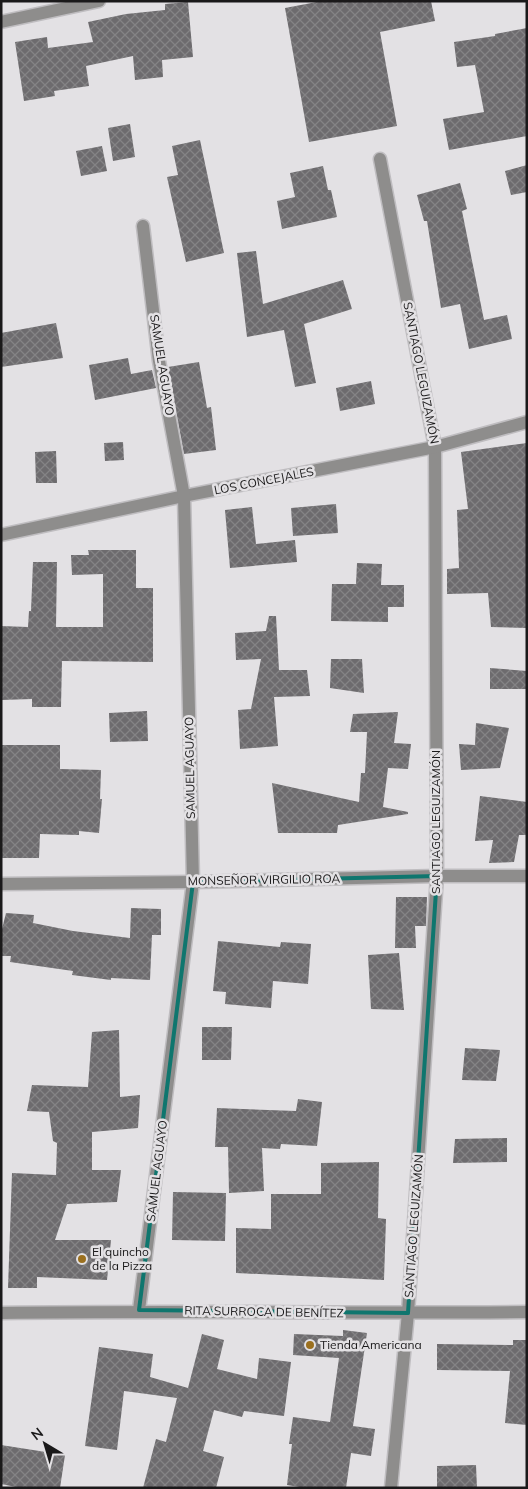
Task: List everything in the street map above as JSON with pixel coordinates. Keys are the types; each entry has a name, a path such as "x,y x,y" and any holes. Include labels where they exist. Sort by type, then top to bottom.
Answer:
{"street":[{"path":"1,22 99,1"},
{"name":"SANTIAGO LEGUIZAMÓN","path":"380,159 435,448 437,876 408,1313 390,1488"},
{"name":"SAMUEL AGUAYO","path":"139,1310 193,882 184,496 159,361 143,226"},
{"name":"LOS CONCEJALES","path":"1,535 184,496 435,448 527,422"},
{"name":"MONSEÑOR VIRGILIO ROA","path":"1,884 527,876"},
{"name":"RITA SURROCA DE BENÍTEZ","path":"1,1313 139,1310 408,1313 527,1312"}],"highlighted area":[{"path":"437,876 408,1313 139,1310 193,882"}],"building":[{"path":"322,1 431,1 435,21 380,32 397,126 309,142 285,8"},
{"path":"188,2 193,57 162,60 163,77 135,80 133,56 86,66 89,86 54,91 55,96 24,101 15,42 47,37 48,48 93,42 88,22 126,14 165,10 165,4"},
{"path":"527,28 527,136 449,150 443,119 484,112 475,65 457,67 454,42 495,36 495,34"},
{"path":"130,124 135,157 113,161 108,128"},
{"path":"200,140 224,253 186,262 167,177 178,175 172,146"},
{"path":"102,146 107,171 81,176 76,151"},
{"path":"527,165 527,192 511,195 505,171"},
{"path":"323,166 328,190 331,190 337,217 282,229 277,201 295,197 290,173"},
{"path":"460,183 467,209 462,211 484,320 507,315 512,339 469,349 460,304 441,308 427,221 424,221 417,195"},
{"path":"256,251 263,304 343,280 352,309 304,324 316,383 295,387 284,330 247,337 237,253"},
{"path":"56,323 63,358 1,367 1,333"},
{"path":"128,358 131,374 152,370 156,388 95,400 89,365"},
{"path":"199,362 207,408 211,407 216,450 184,454 168,367"},
{"path":"371,381 375,404 340,411 336,388"},
{"path":"123,442 124,460 105,461 104,443"},
{"path":"527,443 527,628 491,627 488,593 447,594 447,569 459,568 457,510 468,509 461,452"},
{"path":"56,451 57,483 36,483 35,452"},
{"path":"336,504 338,533 293,536 291,508"},
{"path":"252,507 256,544 295,540 297,562 230,568 225,510"},
{"path":"88,550 136,550 136,588 153,588 153,662 62,661 61,707 32,707 32,699 1,700 1,626 28,627 29,611 31,611 33,562 57,562 56,627 103,627 103,574 72,575 71,555 89,555"},
{"path":"357,563 382,564 381,585 404,585 404,607 388,607 388,622 331,621 332,584 356,584"},
{"path":"269,616 276,616 279,670 307,670 310,696 274,697 278,746 240,749 238,710 251,709 261,659 236,660 235,633 266,631"},
{"path":"331,659 362,659 364,693 330,688"},
{"path":"490,668 527,671 527,689 490,689"},
{"path":"147,711 148,741 110,742 109,713"},
{"path":"398,712 394,743 411,744 408,769 388,768 383,807 408,812 408,814 338,825 337,833 278,833 272,783 359,802 361,773 365,773 367,732 350,732 353,714"},
{"path":"476,723 509,728 500,768 461,770 459,744 475,745"},
{"path":"1,745 60,745 60,769 101,770 100,799 102,799 99,833 79,831 79,835 40,834 39,858 1,858"},
{"path":"480,796 527,802 527,835 519,835 514,862 489,863 493,840 475,841"},
{"path":"396,897 427,897 426,926 415,926 416,948 395,948"},
{"path":"131,908 161,909 161,935 152,935 150,980 111,978 111,980 72,975 73,971 10,962 11,956 1,956 1,933 6,913 34,915 33,923 73,931 130,938"},
{"path":"218,941 280,947 281,942 311,944 308,984 273,981 271,1008 225,1004 226,992 213,991"},
{"path":"399,953 404,1010 371,1009 368,955"},
{"path":"202,1027 232,1027 231,1060 202,1060"},
{"path":"119,1030 120,1097 140,1095 138,1128 92,1132 92,1170 121,1170 117,1202 67,1204 55,1240 111,1240 107,1280 37,1277 37,1288 8,1288 12,1173 56,1175 57,1143 53,1141 49,1112 27,1111 32,1085 88,1087 92,1032"},
{"path":"465,1048 500,1050 496,1081 462,1080"},
{"path":"298,1099 322,1102 317,1146 281,1144 280,1149 262,1148 264,1191 229,1193 228,1147 215,1147 217,1108 296,1111"},
{"path":"507,1138 507,1162 453,1163 455,1139"},
{"path":"379,1162 378,1218 386,1219 384,1280 236,1273 236,1228 271,1229 271,1194 321,1194 321,1163"},
{"path":"173,1192 226,1193 225,1241 172,1240"},
{"path":"343,1330 367,1333 353,1426 375,1429 371,1456 351,1453 346,1488 306,1488 287,1485 292,1444 289,1444 293,1417 330,1422 339,1358 293,1355 294,1334 343,1336"},
{"path":"202,1334 224,1340 217,1369 257,1379 259,1358 291,1362 284,1416 244,1411 242,1417 214,1410 203,1451 224,1457 216,1488 143,1488 156,1439 166,1442 177,1398 124,1391 117,1450 85,1446 99,1347 153,1354 150,1377 188,1388"},
{"path":"513,1340 527,1340 527,1425 505,1423 510,1371 437,1370 437,1344 513,1345"},
{"path":"1,1445 65,1455 60,1488 21,1488 1,1484"},
{"path":"476,1465 477,1488 437,1488 437,1466"}],"place":[{"name":"El quincho de la Pizza","path":"82,1259"},
{"name":"Tienda Americana","path":"310,1345"}]}
